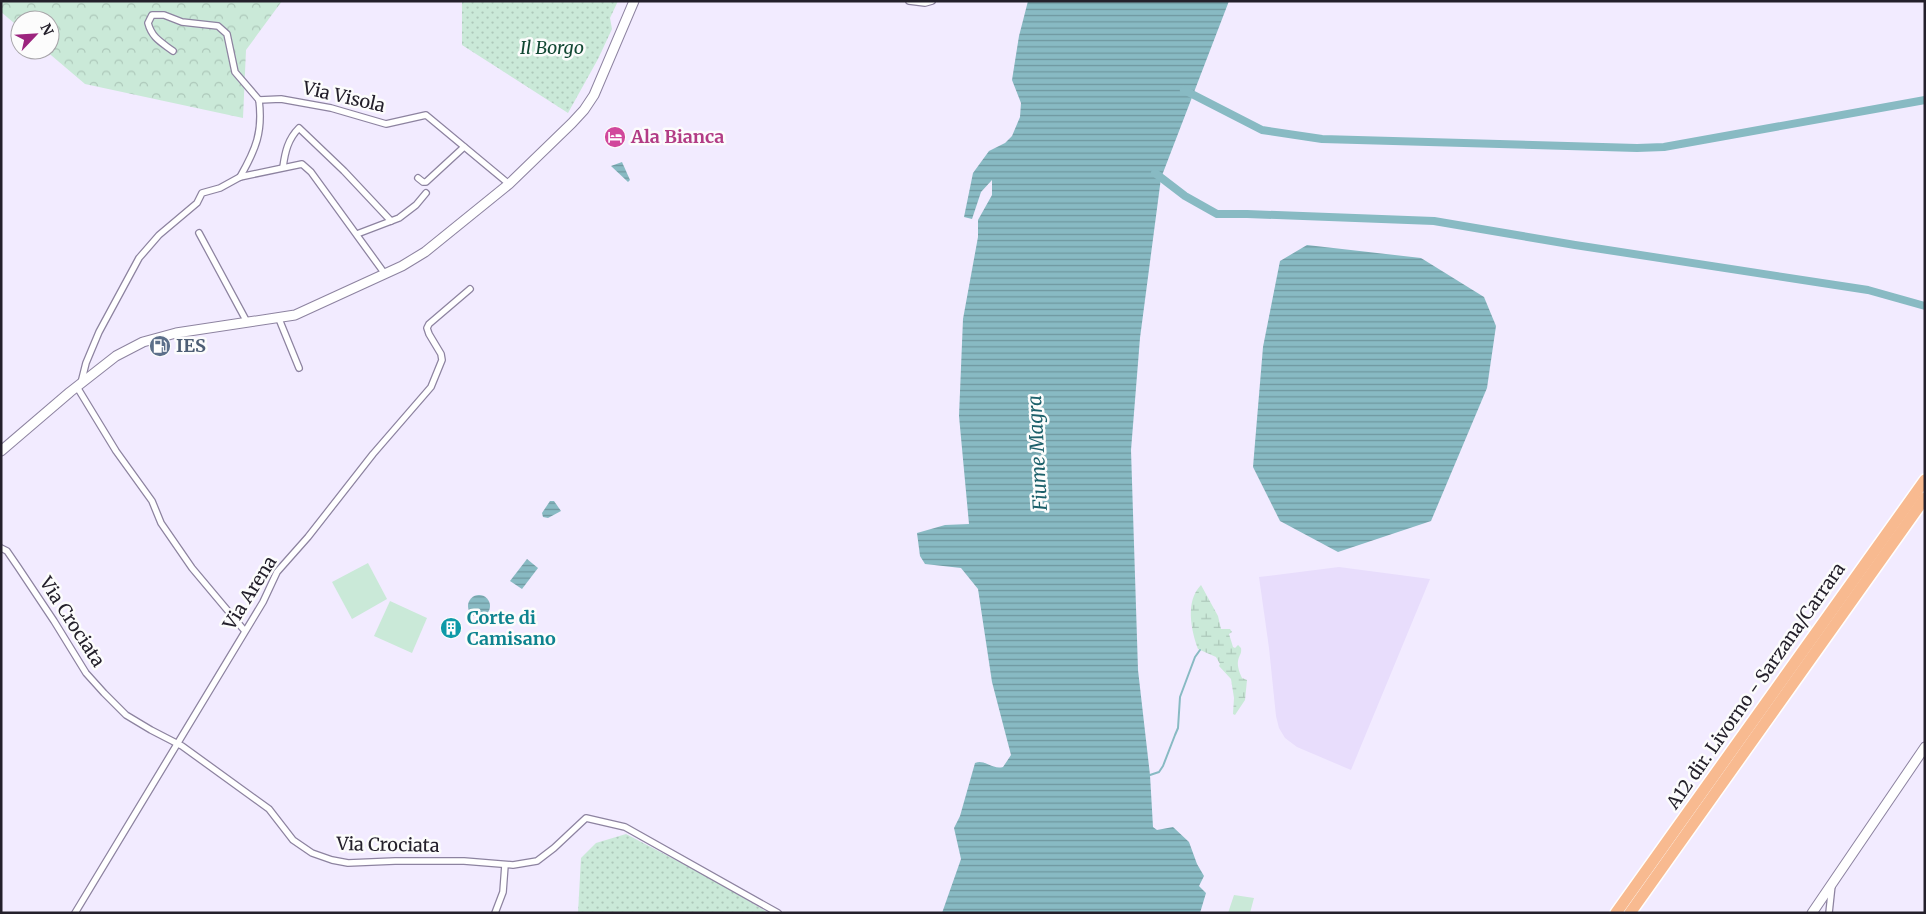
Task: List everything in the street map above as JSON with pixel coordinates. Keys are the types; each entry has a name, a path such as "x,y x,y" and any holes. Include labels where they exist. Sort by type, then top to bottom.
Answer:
{"highway":[{"name":"A12 dir. Livorno - Sarzana/Carrara","path":"1616,913 1925,480"},
{"path":"1630,913 1925,498"}],"main road":[{"path":"1,450 78,385 116,356 143,342 176,333 279,319 303,312 385,274 425,252 509,184 572,123 594,95 634,1"},
{"path":"1812,913 1925,747"}],"street":[{"path":"909,1 925,3 932,1"},
{"path":"173,51 156,40 150,32 148,24 152,15 164,15 182,22 218,26 227,34 235,72 259,100 261,130 254,151 240,177"},
{"name":"Via Visola","path":"259,100 281,99 331,108 386,124 426,115 509,184"},
{"path":"283,167 284,154 292,135 299,128 391,220"},
{"path":"418,178 426,182 464,146"},
{"path":"244,630 192,568 161,523 152,501 116,451 78,385 86,363 99,332 139,258 159,235 197,203 202,193 220,188 240,177 302,164 311,172 385,274"},
{"path":"357,234 399,218 426,193"},
{"path":"199,234 247,322"},
{"name":"Via Arena","path":"74,913 262,602 277,572 308,537 373,454 431,387 442,360 441,354 427,328 429,324 470,290"},
{"path":"279,319 299,368"},
{"name":"Via Crociata","path":"1,548 7,551 18,566 86,673 126,715 176,742 269,809 293,840 319,856 348,863 464,861 513,865 536,861 554,848 586,818 625,827 778,913"},
{"path":"495,913 503,892 505,864"},
{"path":"1829,913 1832,885"}],"shaded area":[{"path":"1339,567 1430,579 1351,770 1297,747 1285,738 1279,728 1259,577"}],"green space":[{"path":"1,1 282,1 246,50 243,118 85,84 57,60 60,60 60,10 10,10 10,20 1,12"},
{"name":"Il Borgo","path":"462,1 618,1 610,18 612,29 598,59 568,113 462,45"},
{"path":"368,563 387,599 352,619 332,582"},
{"path":"1201,585 1218,616 1221,629 1230,629 1232,632 1229,634 1233,647 1235,648 1238,645 1241,648 1238,668 1242,678 1247,680 1245,700 1235,715 1233,714 1234,698 1231,679 1219,666 1220,664 1216,657 1198,649 1193,633 1191,607 1196,592"},
{"path":"390,601 427,618 412,653 374,636"},
{"path":"626,834 708,877 769,913 578,913 581,858 596,843"},
{"path":"1234,895 1254,898 1250,913 1228,913"}],"water":[{"name":"Fiume Magra","path":"1028,1 1229,1 1161,178 1140,338 1131,450 1138,670 1150,775 1153,827 1157,830 1173,827 1189,842 1197,864 1204,876 1199,886 1206,893 1200,913 942,913 961,859 954,828 960,816 975,763 982,762 999,768 1003,767 1011,755 992,682 978,589 961,568 925,564 920,556 917,533 945,525 969,524 959,416 963,319 978,237 978,220 992,195 992,180 981,192 972,219 964,217 973,173 989,151 1005,143 1012,136 1020,117 1021,103 1012,80 1019,36"},
{"path":"622,162 630,180 628,182 611,166"},
{"path":"1307,245 1421,258 1484,297 1496,326 1487,388 1431,521 1338,552 1280,521 1253,467 1263,347 1280,261"},
{"path":"550,501 554,501 561,511 548,518 543,517 542,513"},
{"path":"527,559 538,568 522,589 510,581"},
{"path":"479,595 487,598 490,606 487,614 479,617 471,614 468,606 471,598"}],"waterway":[{"path":"1184,90 1262,130 1322,139 1637,148 1664,147 1925,100"},
{"path":"1155,173 1185,196 1217,214 1434,221 1575,245 1868,290 1925,306"},
{"path":"1150,775 1159,772 1163,766 1178,728 1180,697 1195,657 1200,650"}],"place":[{"name":"Ala Bianca","path":"615,137"},
{"name":"IES","path":"160,346"},
{"name":"Corte di Camisano","path":"451,628"}]}
